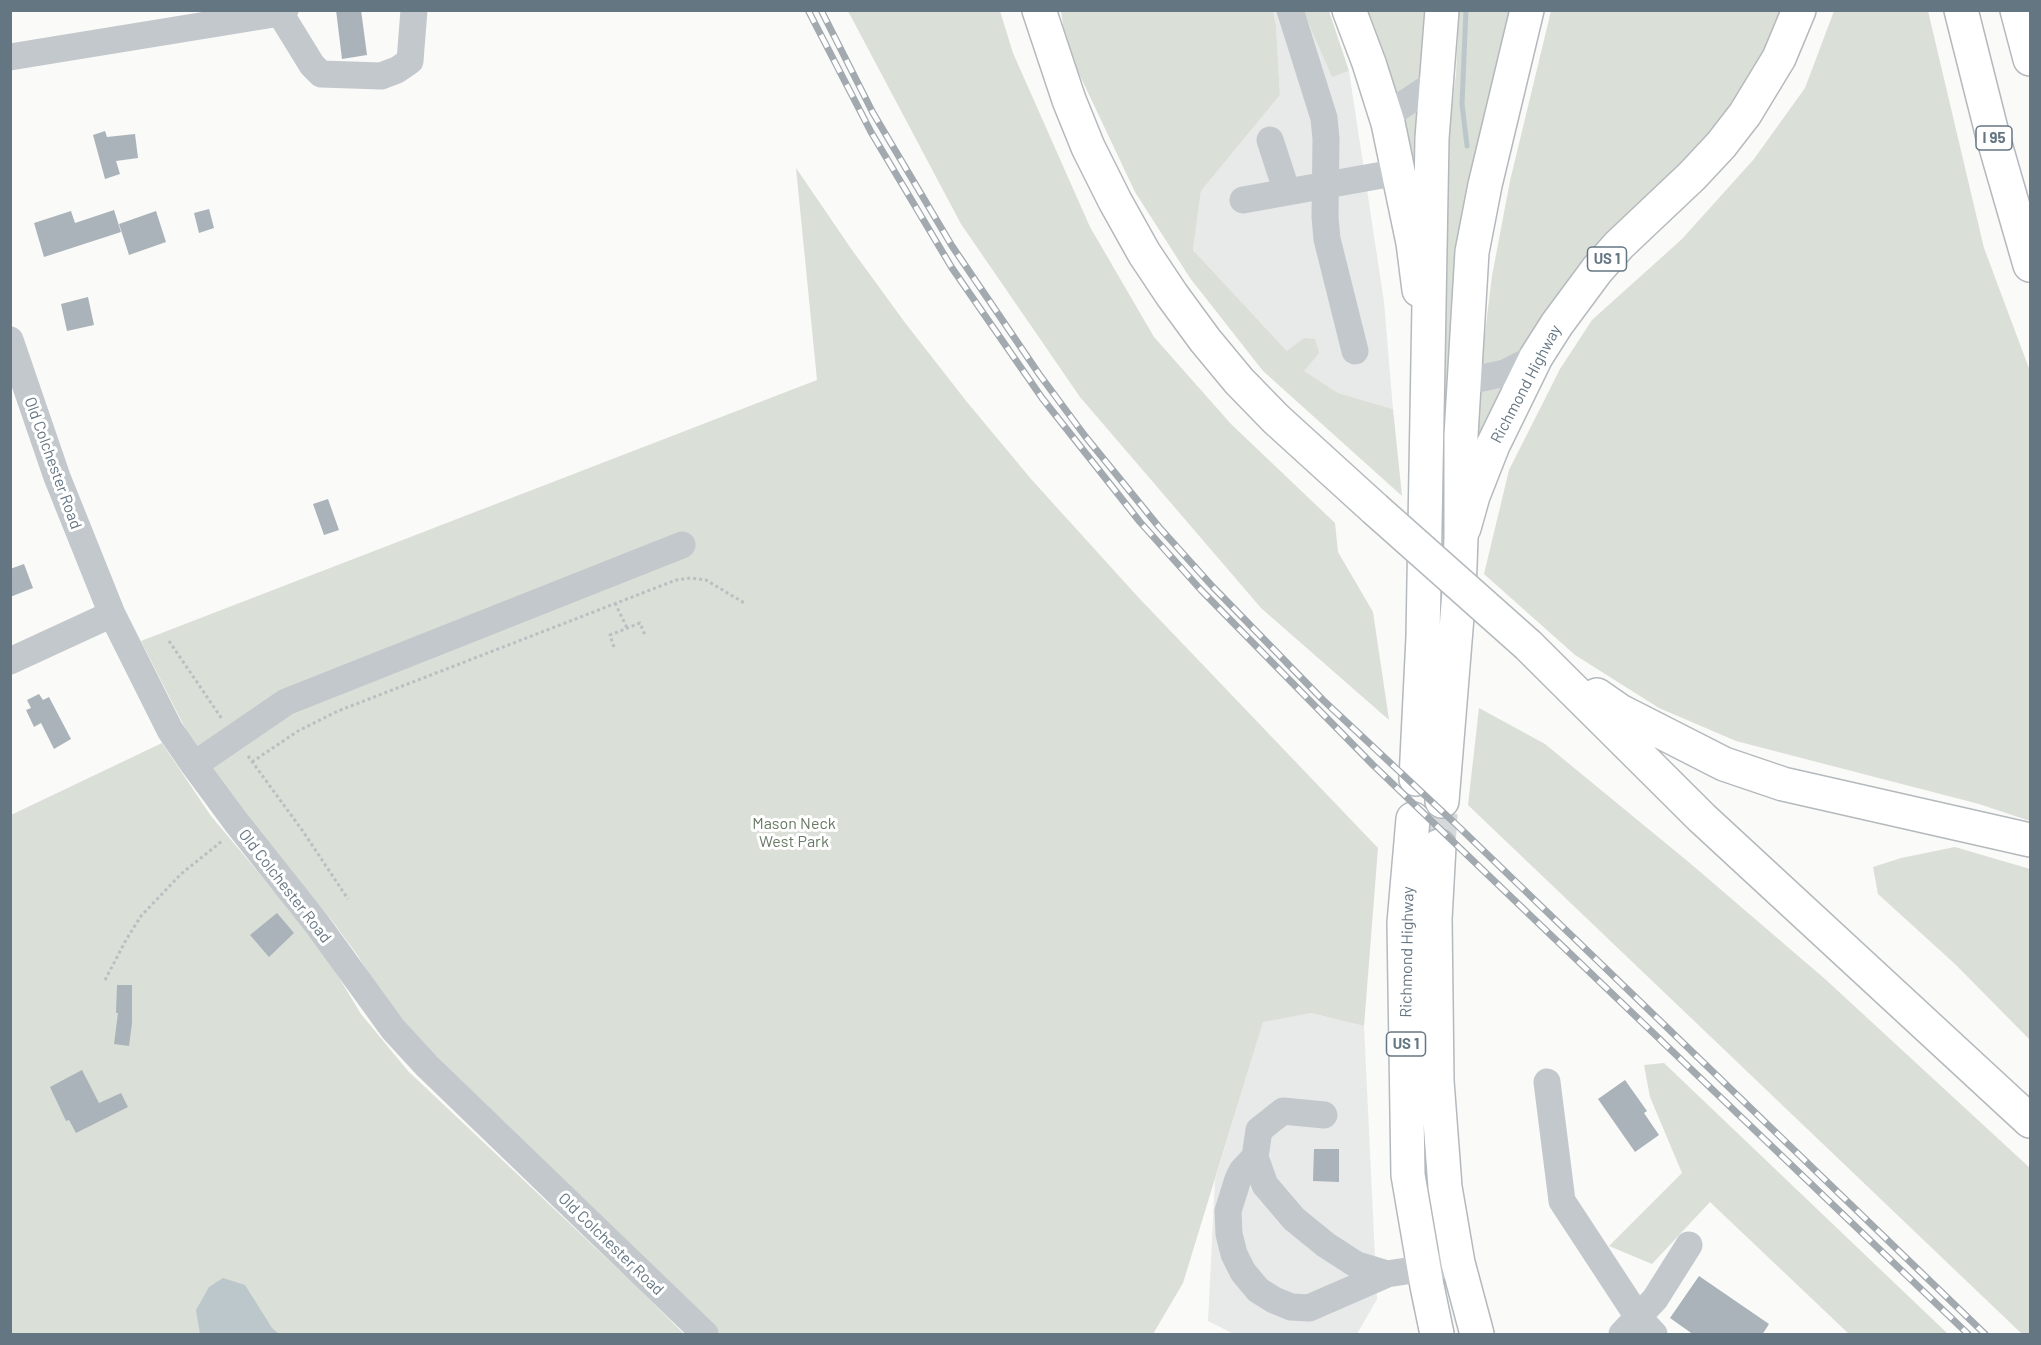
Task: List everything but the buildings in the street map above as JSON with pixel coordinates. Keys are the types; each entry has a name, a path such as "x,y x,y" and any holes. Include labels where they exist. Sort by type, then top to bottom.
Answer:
{"main road":[{"path":"1039,10 1069,100 1088,147 1115,201 1144,253 1172,295 1239,381 1276,419 1528,645 1702,818 2031,1121"},
{"path":"1349,10 1386,116 1399,172 1413,243 1428,368"},
{"path":"1416,779 1422,648 1432,138 1442,10"},
{"path":"1461,538 1463,382 1472,252 1485,185 1527,10"},
{"name":"Richmond Highway","path":"1443,801 1461,538 1473,496 1493,445 1536,357 1576,296 1619,245 1692,176 1721,145 1745,114 1779,58 1799,10"},
{"name":"I 95","path":"1960,10 1993,137 2031,265"},
{"path":"2018,10 2031,59"},
{"path":"1528,645 1620,711 1724,764 1783,784 2031,840"},
{"name":"Richmond Highway","path":"1413,819 1404,923 1408,1175 1423,1268 1437,1335"},
{"name":"Richmond Highway","path":"1439,846 1435,920 1437,1081 1445,1187 1458,1263 1477,1335"}],"street":[{"path":"10,57 283,12 312,65 321,74 381,76 397,70 410,61 414,10"},
{"path":"1290,10 1324,118 1326,139 1324,217 1327,240 1355,351"},
{"path":"1386,116 1437,82"},
{"path":"1270,140 1287,192"},
{"path":"1243,200 1399,172"},
{"name":"Old Colchester Road","path":"10,340 50,457 112,614 143,681 170,730 194,765 317,924 386,1021 411,1049 705,1335"},
{"path":"1463,382 1505,374 1536,357"},
{"path":"194,765 286,702 682,545"},
{"path":"10,661 112,614"},
{"path":"1547,1082 1562,1201 1638,1329 1689,1245"},
{"path":"1324,1114 1283,1111 1259,1130 1255,1157 1265,1185 1294,1219 1326,1245 1357,1264 1386,1274"},
{"path":"1255,1157 1242,1170 1238,1179 1228,1211 1229,1234 1234,1254 1243,1272 1258,1290 1274,1300 1291,1307 1309,1308 1386,1274 1458,1263"}],"path":[{"path":"252,762 298,730 338,711 676,580 691,578 710,581 746,604"},
{"path":"615,603 627,628"},
{"path":"614,647 610,635 627,628 640,623 645,635"},
{"path":"169,641 223,721"},
{"path":"247,755 307,837 348,899"},
{"path":"105,980 141,916 181,874 240,827"}],"shaded area":[{"path":"1273,11 1303,11 1332,76 1349,71 1384,302 1393,409 1338,393 1303,371 1304,338 1288,352 1193,250 1201,191 1280,95"},
{"path":"1311,1013 1364,1026 1377,1299 1357,1334 1234,1334 1208,1321 1215,1180 1263,1021"},
{"path":"223,1278 245,1285 272,1328 279,1334 200,1334 196,1310 209,1287"}],"green space":[{"path":"848,11 1000,11 1013,53 1090,227 1154,337 1231,424 1335,523 1338,552 1373,612 1389,720 1261,608 1080,397 961,224"},
{"path":"1061,11 1273,11 1280,95 1201,191 1193,250 1287,351 1304,338 1315,339 1319,353 1304,371 1338,393 1393,409 1402,496 1263,371 1190,278 1135,192 1066,46"},
{"path":"1303,11 1329,11 1349,71 1332,77"},
{"path":"1362,11 1425,11 1421,61 1420,242"},
{"path":"1459,11 1514,11 1449,616 1435,664 1447,145 1456,74"},
{"path":"1551,11 1787,11 1743,100 1667,180 1471,475 1474,422 1492,276 1510,181"},
{"path":"1834,11 1928,11 1984,248 2030,371 2030,821 1979,804 1736,741 1659,708 1575,655 1484,574 1509,470 1560,369 1592,320 1682,239 1754,159 1805,88"},
{"name":"Mason Neck West Park","path":"796,168 906,324 1031,479 1138,597 1378,848 1364,1026 1311,1013 1263,1022 1183,1283 1153,1334 720,1334 591,1207 456,1082 387,1003 358,956 330,918 249,823 188,734 141,641 817,380"},
{"path":"1479,708 1545,744 1691,864 1825,979 2030,1168 2030,1334 2022,1334 1468,805"},
{"path":"162,743 211,816 301,923 335,971 361,1014 408,1071 684,1334 11,1334 11,815"},
{"path":"1955,847 2030,869 2030,1040 1956,965 1878,894 1873,867 1901,858"},
{"path":"1664,1063 1948,1334 1849,1334 1710,1202 1652,1264 1609,1246 1682,1173 1650,1097 1644,1065"}],"waterway":[{"path":"1466,10 1462,104 1467,146"}],"tunnel":[{"path":"1439,846 1442,801"}],"railway":[{"path":"808,10 871,132 952,268 1042,398 1140,522 1201,590 1373,765 1968,1334"},
{"path":"821,10 873,113 952,246 1039,374 1085,436 1159,527 1213,587 1323,700 1461,829 1985,1334"}]}
